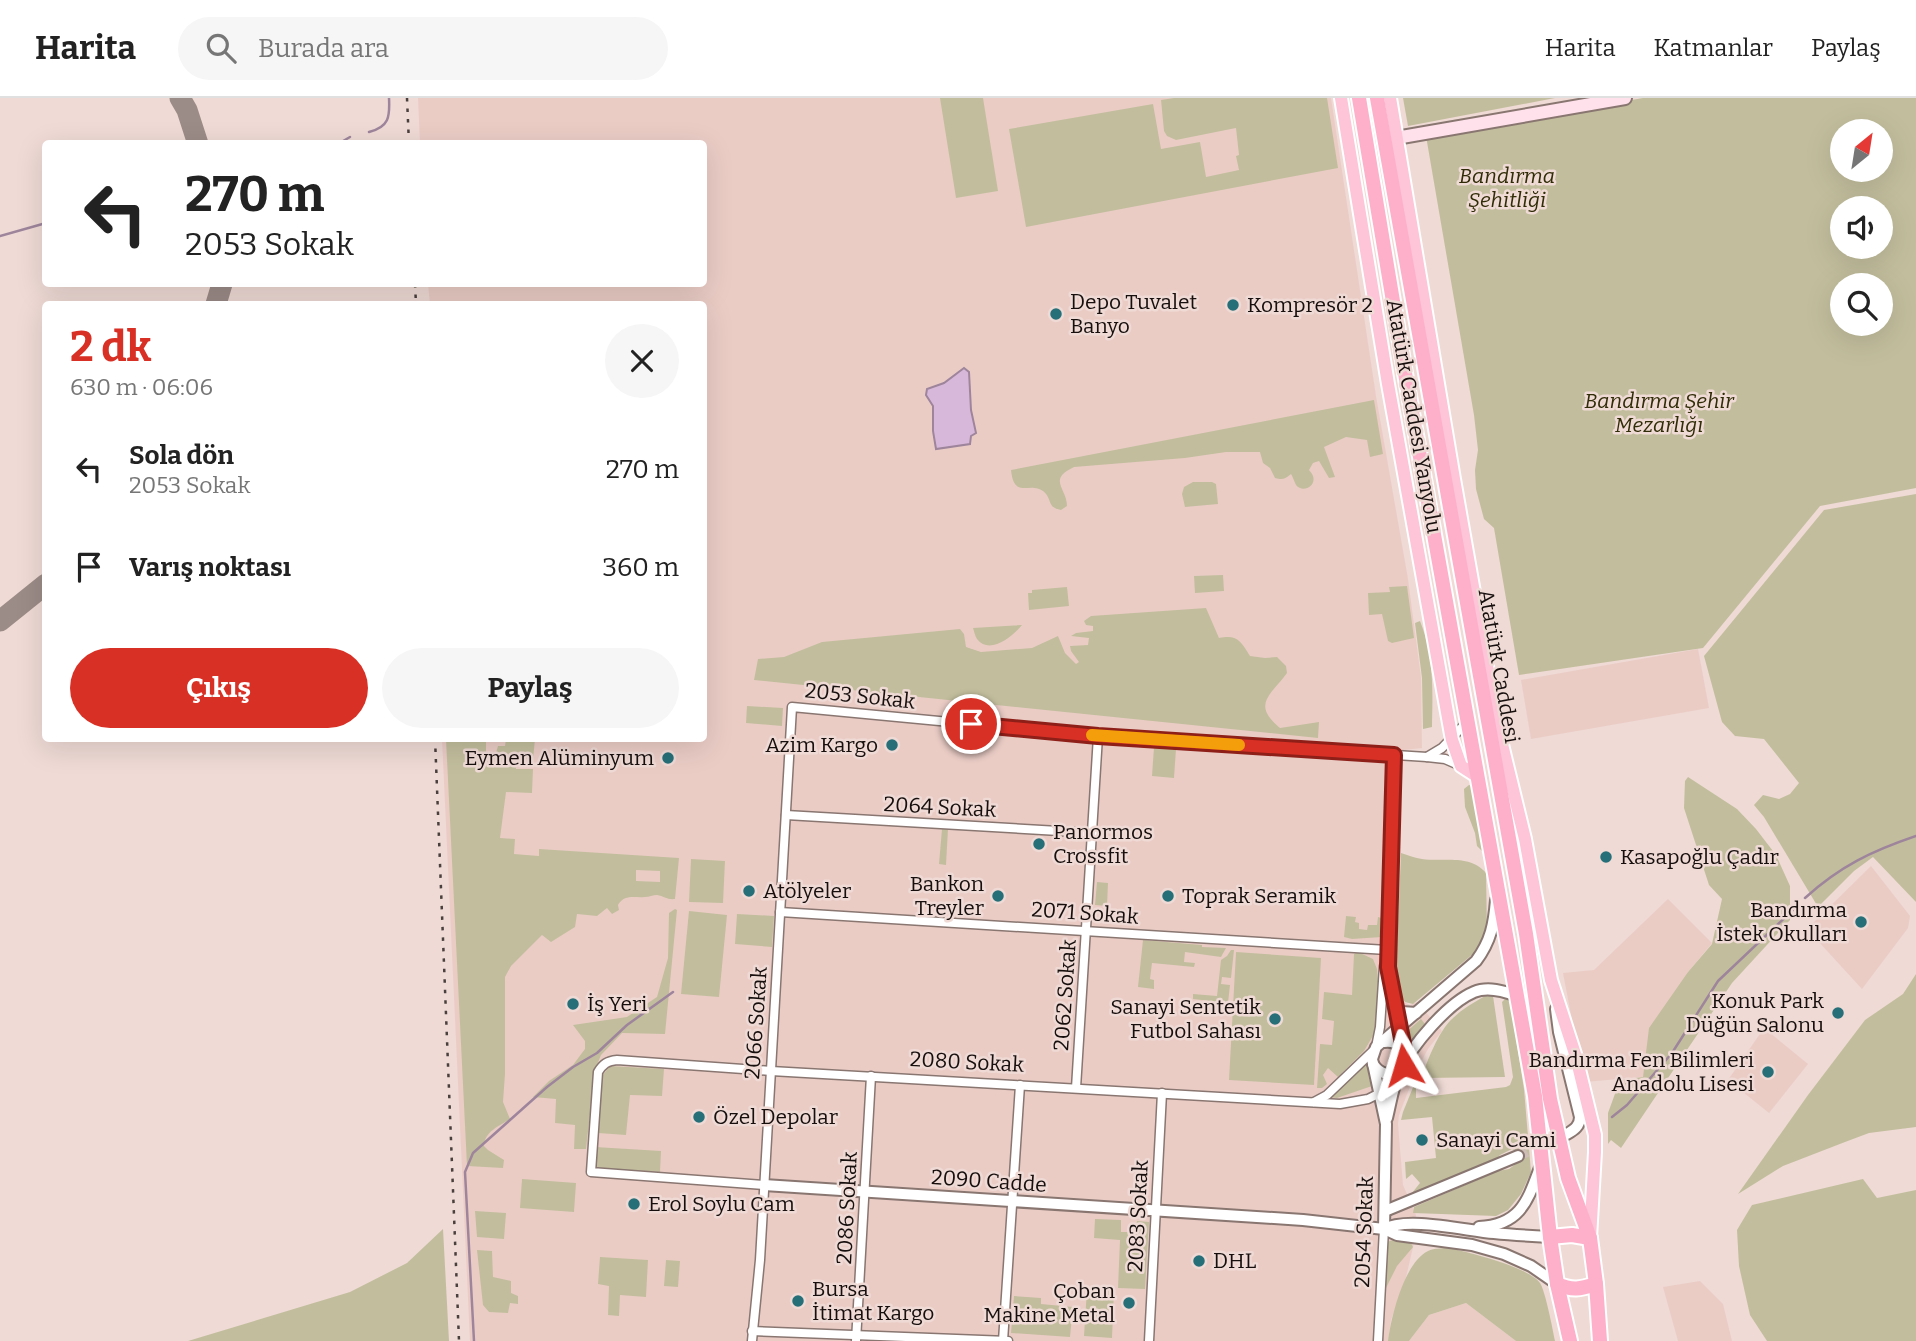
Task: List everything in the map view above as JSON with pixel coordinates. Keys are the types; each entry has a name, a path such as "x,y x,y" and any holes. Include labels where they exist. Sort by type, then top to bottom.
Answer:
{"highway":[{"name":"Atatürk Caddesi","path":"1359,98 1406,379 1535,1096 1550,1237 1570,1341"},
{"name":"Atatürk Caddesi","path":"1377,98 1526,934 1550,1099 1568,1178 1590,1238 1600,1341"},
{"path":"1550,1237 1572,1235 1590,1238"},
{"path":"1557,1284 1568,1289 1580,1289 1596,1284"}],"main road":[{"name":"Atatürk Caddesi Yanyolu","path":"1341,98 1388,384 1452,740 1461,766"},
{"name":"Atatürk Caddesi","path":"1390,98 1498,728 1525,839 1551,979 1576,1057 1594,1135 1590,1238"},
{"path":"1396,138 1625,98"},
{"path":"1461,766 1478,777"}],"street":[{"name":"2053 Sokak","path":"792,707 1098,736 1427,757 1461,766"},
{"name":"2066 Sokak","path":"752,1341 760,1260 792,707"},
{"path":"1427,757 1452,740 1467,722"},
{"name":"2062 Sokak","path":"1076,1088 1098,736"},
{"name":"2054 Sokak","path":"1386,1124 1405,1054 1389,978 1387,950 1394,755"},
{"name":"2064 Sokak","path":"786,815 1093,834"},
{"path":"1314,1102 1326,1095 1476,961 1486,947 1492,931 1496,884"},
{"name":"2071 Sokak","path":"780,912 1387,950"},
{"name":"2054 Sokak","path":"1378,1341 1385,1211 1386,1124 1372,1059 1378,1046 1387,950"},
{"path":"1551,979 1559,1032 1580,1117 1580,1123 1567,1134"},
{"path":"1373,1064 1380,1072 1396,1073 1432,1025 1475,991 1490,989 1517,996"},
{"path":"1395,1006 1402,1012 1416,1013"},
{"path":"1378,1046 1394,1042 1403,1049"},
{"name":"2080 Sokak","path":"591,1172 598,1072 602,1065 617,1060 1340,1104 1368,1099 1380,1093"},
{"name":"2086 Sokak","path":"857,1338 872,1076"},
{"path":"752,1331 857,1338 1005,1341 1020,1085"},
{"path":"1380,1093 1395,1086"},
{"name":"2083 Sokak","path":"1149,1341 1161,1093"},
{"path":"1385,1211 1518,1156"},
{"path":"1451,1227 1484,1227 1505,1223 1518,1214 1529,1199 1542,1163"},
{"name":"2090 Cadde","path":"591,1172 1303,1220 1384,1229 1396,1235 1472,1245 1504,1254 1531,1266 1557,1284"},
{"name":"2090 Cadde","path":"1384,1229 1396,1224 1451,1227"},
{"path":"1429,1225 1433,1232 1431,1239"},
{"path":"1451,1227 1550,1237"}],"shaded area":[{"path":"418,98 1331,98 1376,396 1408,579 1421,678 1422,748 1403,750 1394,969 1397,993 1410,1005 1417,1002 1442,1031 1416,1071 1399,1115 1403,1185 1416,1215 1414,1243 1391,1320 1388,1341 470,1341 442,742 707,742 707,301 430,301 428,287 707,287 707,140 420,140"},
{"path":"964,368 969,372 971,410 976,433 971,436 970,444 936,449 933,406 926,395 927,389 944,383"},
{"path":"1698,649 1709,708 1531,739 1521,680"},
{"name":"Bandırma İstek Okulları","path":"1871,866 1910,916 1908,928 1862,989 1807,929"},
{"path":"1668,899 1712,943 1688,972 1643,1077 1584,1082 1563,973 1594,970"},
{"name":"Bandırma Fen Bilimleri Anadolu Lisesi","path":"1764,1028 1808,1064 1769,1113 1728,1080"},
{"path":"1700,1281 1723,1304 1732,1341 1678,1341 1663,1287"},
{"path":"1466,1303 1516,1341 1409,1341 1429,1315"}],"green space":[{"path":"940,98 983,98 998,191 956,198"},
{"path":"1327,98 1338,168 1026,227 1009,129 1153,104 1161,149 1200,142 1206,177 1239,170 1236,128 1176,140 1167,136 1164,131 1161,100"},
{"path":"1403,98 1555,98 1408,126"},
{"name":"Bandırma Şehir Mezarlığı","path":"1643,98 1916,98 1916,488 1820,506 1703,648 1519,675 1494,528 1484,519 1476,489 1478,450 1426,136"},
{"path":"1374,400 1383,454 1370,457 1367,440 1346,437 1324,447 1335,477 1329,478 1319,461 1313,463 1309,470 1313,475 1313,483 1303,489 1296,485 1291,474 1284,479 1275,478 1270,468 1263,463 1260,452 1226,452 1074,467 1060,480 1067,506 1061,510 1053,507 1046,494 1038,488 1015,485 1011,470"},
{"path":"1193,482 1216,484 1218,504 1185,507 1182,494 1184,487"},
{"path":"1916,494 1916,902 1873,857 1854,871 1818,907 1754,805 1763,795 1779,799 1790,794 1799,783 1764,739 1735,736 1722,722 1704,656 1824,510"},
{"path":"1223,575 1224,591 1195,593 1194,576"},
{"path":"1407,586 1414,638 1392,643 1388,641 1382,614 1369,615 1368,593 1390,592 1389,587"},
{"path":"1067,587 1069,606 1029,610 1028,593 1032,593 1032,590"},
{"path":"1206,608 1219,638 1234,638 1250,656 1277,657 1286,666 1287,673 1270,694 1265,706 1271,720 1280,728 1319,722 1318,738 754,680 758,659 784,657 822,642 960,629 964,634 966,647 981,652 1032,648 1058,636 1065,653 1076,664 1079,662 1070,646 1088,645 1089,638 1071,636 1093,631 1093,626 1086,625 1084,621 1091,616"},
{"path":"1420,621 1428,647 1432,687 1432,727 1423,729 1422,678 1415,623"},
{"path":"1022,625 1008,638 995,645 982,644 973,628"},
{"path":"747,706 783,708 782,726 746,723"},
{"path":"446,742 486,742 486,753 496,753 498,746 505,746 506,742 535,742 533,759 517,758 516,769 533,769 532,793 506,792 500,838 515,839 514,854 539,856 539,849 679,858 675,899 657,895 630,897 623,899 618,905 619,910 612,914 607,908 597,916 577,914 575,927 551,942 542,935 511,966 505,977 503,1102 510,1119 490,1133 484,1146 504,1160 503,1168 467,1166","holes":["636,870 660,871 660,882 636,881"]},
{"path":"1154,747 1176,749 1174,778 1152,776"},
{"path":"1688,777 1737,809 1776,855 1790,886 1790,920 1732,983 1621,1148 1611,1140 1608,1144 1608,1113 1620,1080 1643,1077 1649,1028 1688,972 1712,944 1722,899 1709,885 1684,808 1685,781"},
{"path":"1469,785 1473,786 1485,854 1477,846 1465,807 1464,789"},
{"path":"942,829 948,829 946,865 939,864"},
{"path":"1401,853 1422,859 1465,861 1480,867 1486,873 1487,931 1481,944 1473,954 1413,1004 1405,1002 1398,993 1396,968"},
{"path":"691,859 725,861 723,903 689,902"},
{"path":"1097,882 1108,883 1107,906 1095,905"},
{"path":"675,909 665,1034 622,1033 601,1055 595,1070 586,1149 574,1149 575,1125 555,1123 556,1099 533,1097 549,1081 573,1065 585,1049 585,1041 573,1025 627,1017 657,997 668,958 669,913"},
{"path":"689,911 727,915 719,997 681,994"},
{"path":"737,914 774,916 772,947 735,944"},
{"path":"1346,916 1356,917 1355,922 1359,923 1359,929 1367,930 1368,925 1377,925 1378,917 1385,919 1382,937 1344,937"},
{"path":"1143,940 1226,948 1221,957 1185,952 1184,962 1195,963 1194,967 1152,963 1150,979 1154,980 1154,989 1138,987"},
{"path":"1234,950 1231,978 1222,977 1221,984 1230,985 1228,1003 1193,999 1193,994 1217,996 1221,960"},
{"name":"Sanayi Sentetik Futbol Sahası","path":"1236,952 1321,958 1314,1085 1229,1080"},
{"path":"1358,952 1373,959 1377,969 1374,1034 1364,1051 1338,1077 1328,1068 1323,1075 1327,1084 1317,1088 1320,1044 1332,1045 1334,1021 1322,1019 1324,992 1352,995 1354,954"},
{"path":"1916,974 1916,1127 1869,1133 1845,1142 1783,1166 1738,1194 1865,1020 1903,994"},
{"path":"1485,996 1493,996 1505,1077 1421,1078 1442,1031 1456,1015"},
{"path":"1505,999 1510,1001 1524,1089 1531,1172 1521,1194 1508,1210 1496,1216 1413,1213 1414,1207 1498,1171 1509,1169 1521,1160 1519,1153 1512,1149 1495,1161 1408,1198 1420,1183 1412,1174 1406,1179 1405,1162 1436,1158 1432,1117 1401,1120 1416,1080 1416,1098 1510,1085 1513,1077 1502,1002"},
{"path":"1421,1019 1425,1024 1412,1041 1409,1040 1405,1033"},
{"path":"1367,1063 1372,1086 1337,1098 1328,1097"},
{"path":"610,1066 664,1069 662,1096 630,1095 626,1135 598,1133 602,1076"},
{"path":"595,1147 661,1151 660,1172 594,1169"},
{"path":"522,1179 576,1183 574,1212 520,1208"},
{"path":"1863,1179 1877,1198 1916,1190 1916,1341 1767,1341 1750,1315 1739,1266 1737,1230 1752,1205"},
{"path":"475,1211 506,1213 504,1239 477,1237"},
{"path":"1095,1219 1121,1220 1121,1232 1136,1232 1137,1221 1149,1222 1145,1289 1118,1288 1120,1240 1094,1238"},
{"path":"443,1229 449,1341 188,1341 350,1292 407,1263"},
{"path":"1393,1240 1411,1243 1413,1247 1397,1266 1386,1288 1387,1242"},
{"path":"1450,1248 1498,1261 1534,1277 1544,1293 1555,1341 1516,1341 1466,1303 1429,1315 1409,1341 1388,1341 1400,1292 1412,1267 1428,1251"},
{"path":"477,1250 492,1251 493,1277 511,1281 511,1293 518,1296 518,1304 510,1303 508,1313 489,1312 483,1305"},
{"path":"600,1257 648,1260 646,1297 620,1295 619,1316 608,1315 609,1286 598,1284"},
{"path":"666,1260 680,1261 678,1287 664,1286"},
{"path":"1087,1289 1114,1290 1112,1338 1084,1336"},
{"path":"1014,1296 1041,1298 1041,1304 1073,1307 1070,1337 1011,1333"}],"waterway":[{"path":"369,132 381,127 387,120 389,98"},
{"path":"345,140 350,137"},
{"path":"0,236 42,224"},
{"path":"1805,898 1857,861 1916,836"},
{"path":"1612,1117 1627,1105 1672,1053 1718,981 1795,908"},
{"path":"474,1341 465,1172 473,1153 547,1087 597,1053 627,1025 673,992"}],"taxiway":[{"path":"180,98 197,140"},
{"path":"217,301 221,287"},
{"path":"0,621 42,587"}],"tunnel":[{"path":"1518,1156 1564,1136"}],"railway":[{"path":"407,98 409,140"},
{"path":"415,287 416,301"},
{"path":"435,742 459,1341"}],"slow traffic":[{"path":"1092,735 1239,745"}],"place":[{"name":"Kompresör 2","path":"1233,305"},
{"name":"Depo Tuvalet Banyo","path":"1056,314"},
{"name":"Azim Kargo","path":"892,745"},
{"name":"Eymen Alüminyum","path":"668,758"},
{"name":"Panormos Crossfit","path":"1039,844"},
{"name":"Kasapoğlu Çadır","path":"1606,857"},
{"name":"Atölyeler","path":"749,891"},
{"name":"Bankon Treyler","path":"998,896"},
{"name":"Toprak Seramik","path":"1168,896"},
{"name":"Bandırma İstek Okulları","path":"1861,922"},
{"name":"İş Yeri","path":"573,1004"},
{"name":"Konuk Park Düğün Salonu","path":"1838,1013"},
{"name":"Sanayi Sentetik Futbol Sahası","path":"1275,1019"},
{"name":"Bandırma Fen Bilimleri Anadolu Lisesi","path":"1768,1072"},
{"name":"Özel Depolar","path":"699,1117"},
{"name":"Sanayi Cami","path":"1422,1140"},
{"name":"Erol Soylu Cam","path":"634,1204"},
{"name":"DHL","path":"1199,1261"},
{"name":"Bursa İtimat Kargo","path":"798,1301"},
{"name":"Çoban Makine Metal","path":"1129,1303"}],"route":[{"path":"971,724 1098,736 1394,755 1387,950 1389,978 1405,1054 1404,1065"}],"park label":[{"name":"Bandırma Şehitliği","path":"1507,188"}]}
